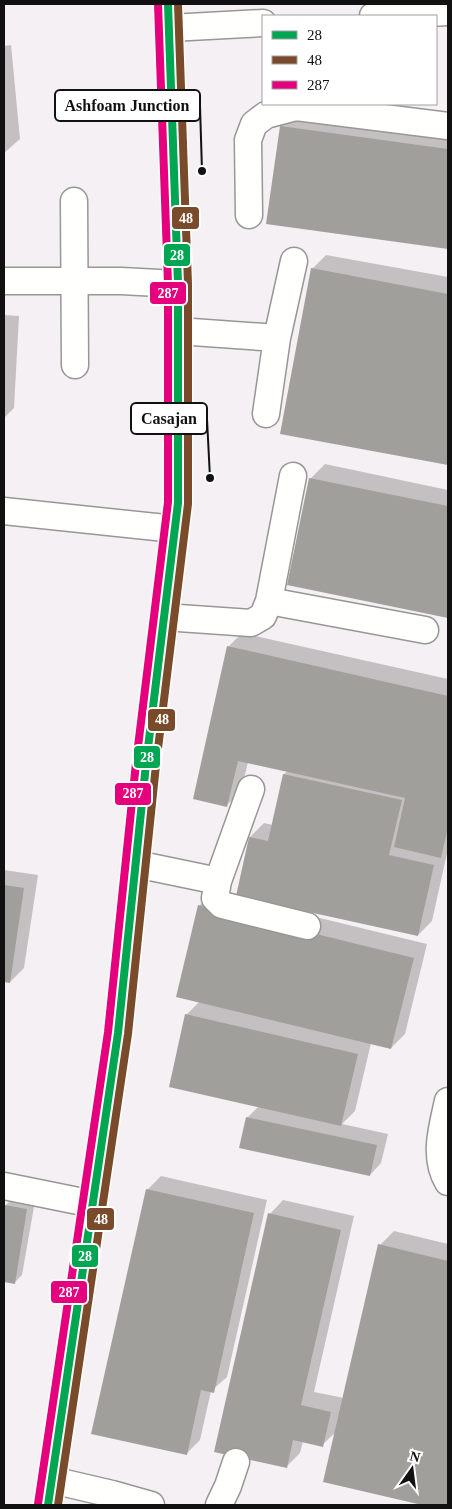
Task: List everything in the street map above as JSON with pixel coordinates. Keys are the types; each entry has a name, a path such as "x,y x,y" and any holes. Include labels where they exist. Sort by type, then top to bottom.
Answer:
{"street":[{"path":"392,15 448,12"},
{"path":"48,1505 118,1033 178,503 178,284 169,16 262,22"},
{"path":"249,215 248,140 254,124 266,115 296,106 448,126"},
{"path":"74,201 76,280 75,364"},
{"path":"266,414 277,338 294,262"},
{"path":"4,281 76,280 178,284"},
{"path":"178,331 277,338"},
{"path":"164,618 251,623 263,616 269,601 293,476"},
{"path":"4,511 175,529"},
{"path":"269,601 425,630"},
{"path":"251,788 218,881 215,898 219,903 307,926"},
{"path":"136,864 218,881"},
{"path":"448,1101 440,1148 441,1162 448,1182"},
{"path":"4,1186 93,1204"},
{"path":"219,1505 236,1462"},
{"path":"52,1480 151,1505"}],"shaded area":[{"path":"4,4 448,4 448,1505 4,1505"}],"building":[{"path":"280,126 448,149 448,249 266,224"},
{"path":"311,268 448,294 448,465 280,434"},
{"path":"309,478 448,506 448,618 287,585"},
{"path":"227,646 448,696 448,827 441,858 394,847 405,798 238,761 227,807 193,799"},
{"path":"283,774 402,800 389,855 434,865 418,936 236,896 249,837 268,841"},
{"path":"4,885 24,888 10,983 4,982"},
{"path":"198,905 414,958 391,1049 176,997"},
{"path":"185,1014 358,1054 341,1126 169,1087"},
{"path":"246,1117 377,1145 370,1176 239,1148"},
{"path":"146,1189 254,1213 214,1393 201,1390 187,1455 91,1434"},
{"path":"5,1205 27,1209 15,1284 4,1282"},
{"path":"268,1213 341,1230 301,1405 331,1412 323,1447 293,1440 287,1468 214,1452"},
{"path":"378,1244 448,1261 448,1505 422,1505 323,1482"}],"transit line":[{"name":"287","path":"38,1504 108,1032 136,763 168,502 168,284 158,4"},
{"name":"28","path":"48,1505 118,1033 146,764 178,503 178,284 168,4"},
{"name":"48","path":"58,1505 128,1034 156,765 188,504 188,284 178,4"}],"place":[{"name":"Ashfoam Junction","path":"202,171"},
{"name":"Casajan","path":"210,478"}]}
